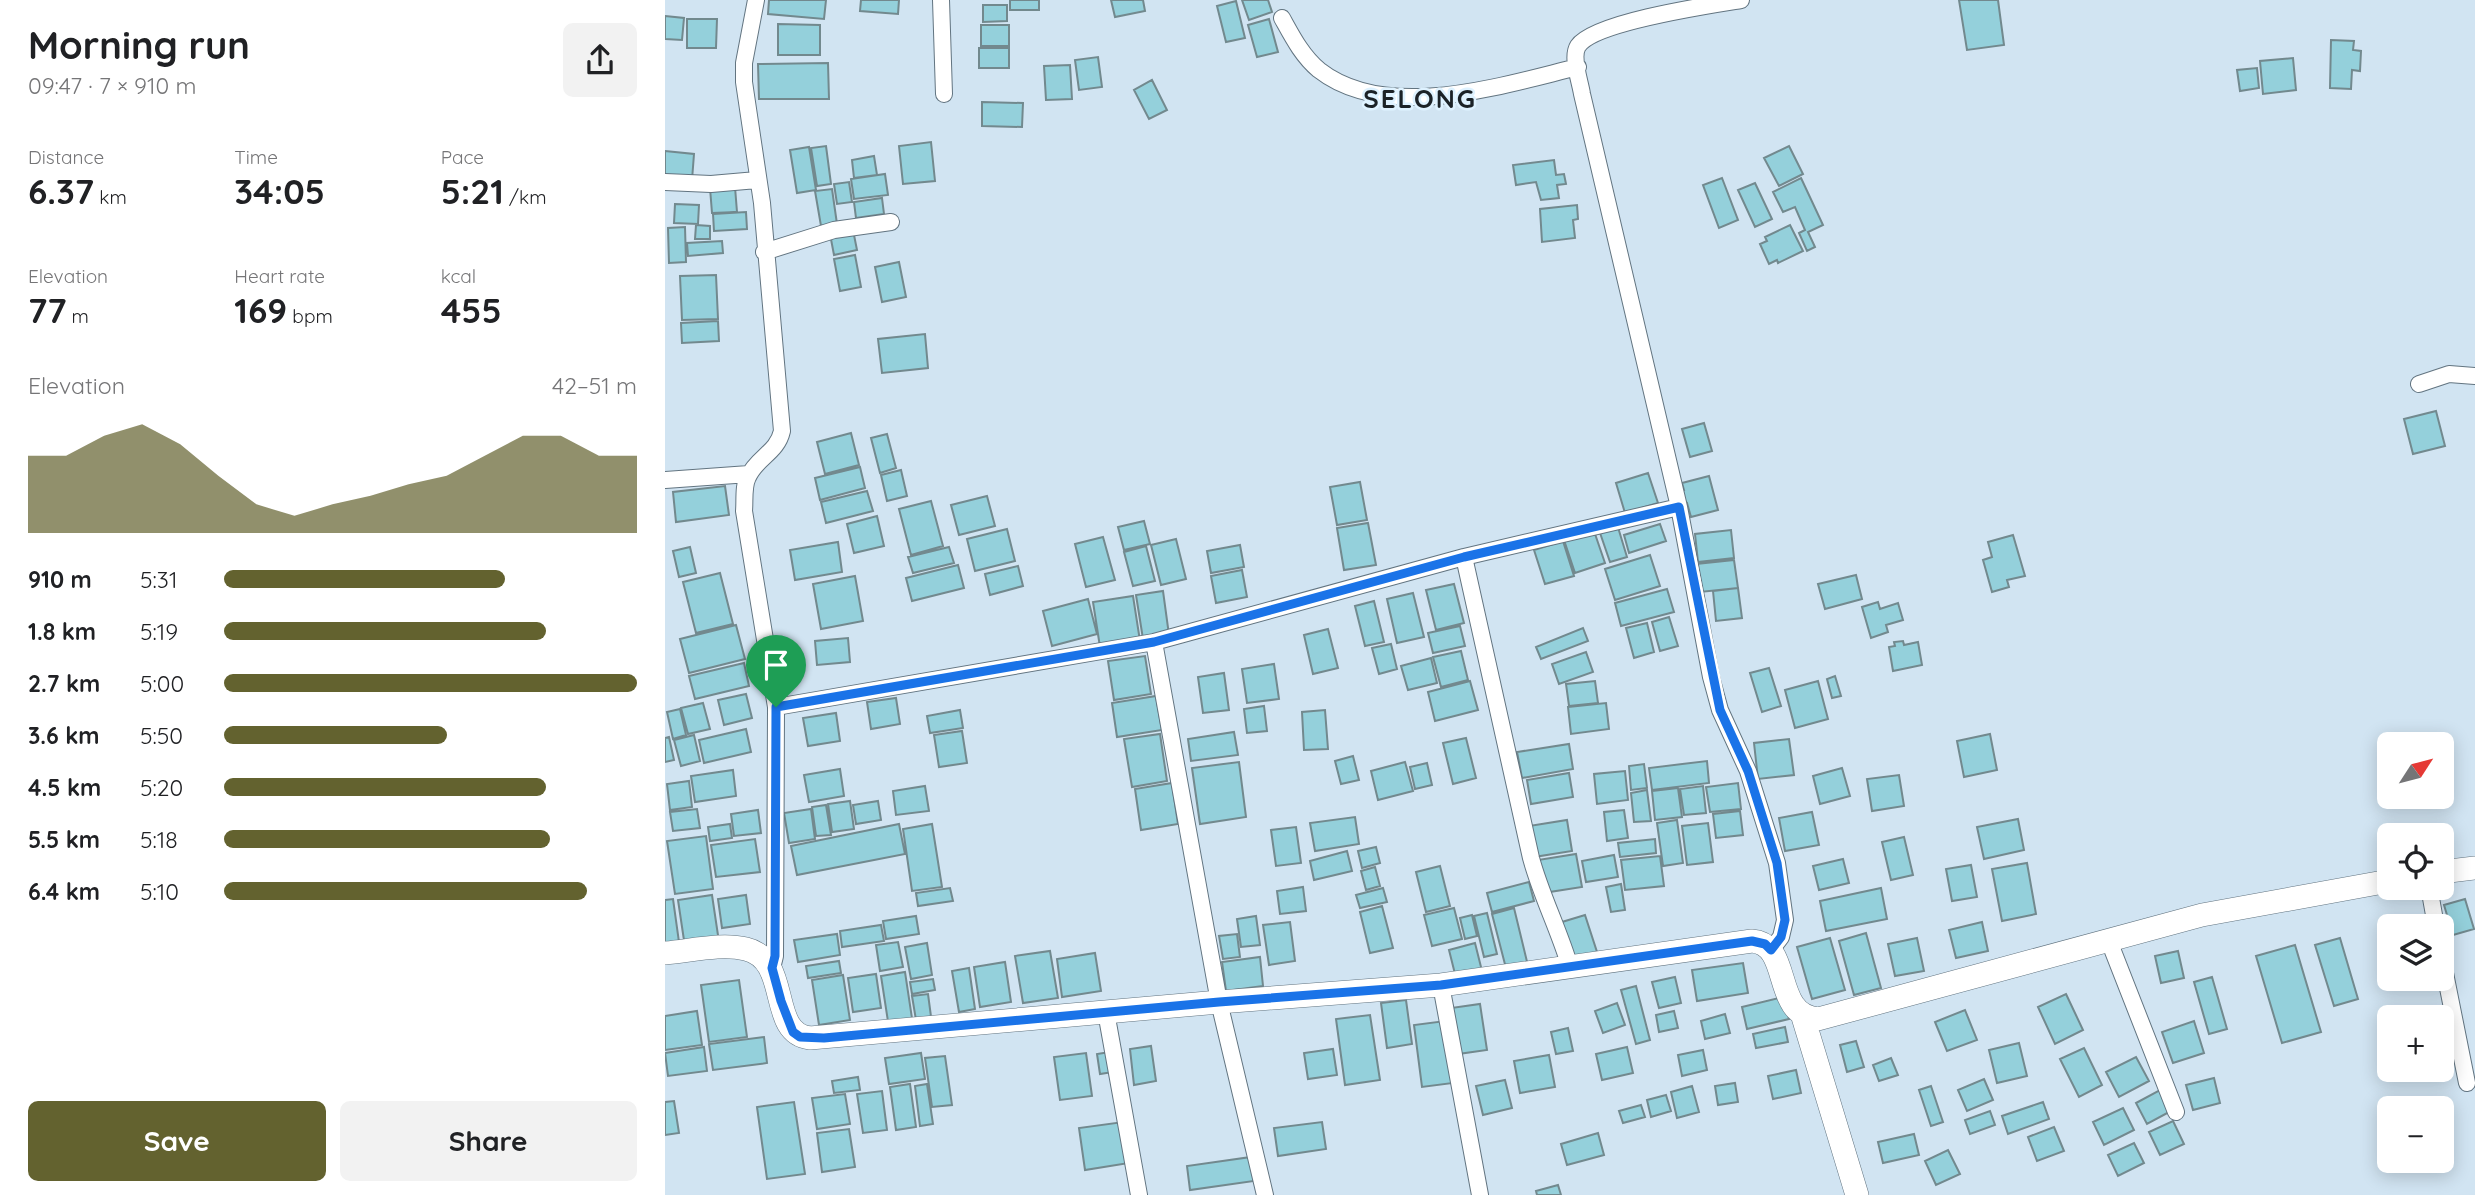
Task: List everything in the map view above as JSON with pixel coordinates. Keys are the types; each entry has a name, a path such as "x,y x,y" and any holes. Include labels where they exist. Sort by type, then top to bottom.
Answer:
{"street":[{"path":"756,0 744,72 762,203 764,252 782,431 779,443 746,480 744,511 776,707 775,946 772,968 785,1015 793,1032 800,1037 824,1038 1441,985 1752,941 1765,944 1771,950 1787,993 1803,1017 1857,1195"},
{"path":"941,0 944,94"},
{"path":"1741,0 1649,15 1579,43 1575,53 1679,507 1720,710 1748,771 1777,863 1785,920 1781,937 1771,950"},
{"path":"1282,18 1299,47 1319,69 1338,81 1366,92 1405,97 1485,90 1578,67"},
{"path":"665,182 711,184 757,180"},
{"path":"764,252 834,230 891,222"},
{"path":"2419,384 2449,374 2475,376"},
{"path":"665,481 749,474"},
{"path":"776,707 1154,642 1464,557 1679,507"},
{"path":"1464,557 1533,865 1560,933 1570,967"},
{"path":"1154,642 1219,1002 1265,1195"},
{"path":"2454,870 2475,868"},
{"path":"1803,1017 1818,1019 1831,1016 2201,915 2377,883"},
{"path":"2109,941 2176,1112"},
{"path":"665,953 731,947 748,949 762,956 772,968"},
{"path":"1441,985 1481,1195"},
{"path":"2449,991 2467,1083"},
{"path":"1106,1012 1139,1195"}],"building":[{"path":"769,0 826,0 824,19 768,14"},
{"path":"861,0 899,0 898,14 860,11"},
{"path":"1010,0 1039,0 1039,10 1010,10"},
{"path":"1111,0 1143,0 1145,11 1115,17"},
{"path":"1242,0 1268,0 1272,12 1249,20"},
{"path":"1959,0 1998,0 2004,45 1967,50"},
{"path":"1236,1 1245,38 1226,42 1217,6"},
{"path":"983,5 1007,5 1007,21 983,22"},
{"path":"665,16 684,18 682,40 665,39"},
{"path":"687,19 717,19 716,48 687,48"},
{"path":"1269,19 1278,52 1257,57 1248,25"},
{"path":"778,24 820,25 820,55 778,55"},
{"path":"981,25 1009,25 1009,46 981,46"},
{"path":"2331,40 2354,41 2353,50 2361,51 2360,71 2352,70 2351,89 2330,88"},
{"path":"979,48 1009,48 1009,68 979,68"},
{"path":"1098,57 1102,87 1079,90 1075,60"},
{"path":"2293,58 2296,90 2263,94 2260,61"},
{"path":"828,63 829,99 759,99 758,64"},
{"path":"1070,65 1072,99 1046,100 1044,66"},
{"path":"2257,68 2259,88 2240,91 2237,70"},
{"path":"1152,80 1167,110 1149,119 1134,90"},
{"path":"982,102 1023,103 1022,127 982,126"},
{"path":"931,142 935,181 903,184 899,146"},
{"path":"826,146 831,184 817,186 811,148"},
{"path":"1789,146 1803,174 1779,186 1764,158"},
{"path":"809,147 816,190 797,193 790,150"},
{"path":"665,151 694,154 692,180 665,177"},
{"path":"874,156 877,175 854,178 852,160"},
{"path":"1554,160 1556,175 1564,174 1566,184 1557,185 1559,198 1541,200 1536,182 1516,185 1513,165"},
{"path":"885,174 888,195 854,199 851,179"},
{"path":"1722,178 1738,220 1719,228 1703,185"},
{"path":"1801,178 1823,225 1808,232 1815,247 1807,251 1799,233 1805,230 1795,207 1783,212 1773,192"},
{"path":"849,182 852,202 837,204 834,184"},
{"path":"1755,183 1772,219 1755,227 1738,190"},
{"path":"735,187 737,212 712,213 710,188"},
{"path":"832,189 837,224 821,226 815,191"},
{"path":"882,198 884,214 856,218 854,202"},
{"path":"675,204 699,205 698,224 674,223"},
{"path":"1577,205 1578,219 1573,220 1575,238 1542,242 1540,209"},
{"path":"746,212 747,229 714,231 713,214"},
{"path":"696,225 710,226 710,239 695,239"},
{"path":"1790,225 1803,251 1778,263 1777,260 1769,264 1760,244 1767,241 1765,237"},
{"path":"685,227 686,262 669,263 668,228"},
{"path":"853,230 857,250 834,255 830,234"},
{"path":"722,241 723,253 688,256 687,243"},
{"path":"855,255 861,287 840,291 834,259"},
{"path":"899,262 906,297 882,302 875,267"},
{"path":"716,275 718,319 682,320 680,276"},
{"path":"718,321 719,341 682,343 681,323"},
{"path":"925,334 928,368 882,373 878,339"},
{"path":"2436,411 2445,446 2413,454 2404,419"},
{"path":"1704,423 1712,451 1690,457 1682,429"},
{"path":"851,433 859,465 825,474 817,442"},
{"path":"887,434 896,468 880,473 871,438"},
{"path":"860,467 865,488 820,500 815,478"},
{"path":"901,470 907,496 887,501 881,475"},
{"path":"1648,473 1658,503 1625,513 1616,483"},
{"path":"1709,476 1718,510 1691,517 1687,503 1681,505 1678,492 1684,490 1682,483"},
{"path":"1360,482 1367,520 1337,525 1330,487"},
{"path":"725,486 729,515 676,522 673,492"},
{"path":"867,491 873,511 826,523 821,502"},
{"path":"987,496 995,526 959,535 951,505"},
{"path":"931,501 943,546 911,555 899,509"},
{"path":"877,516 884,546 854,553 847,524"},
{"path":"1144,521 1150,544 1124,550 1118,527"},
{"path":"1368,523 1376,565 1344,570 1337,528"},
{"path":"1617,524 1627,557 1610,562 1599,530"},
{"path":"1660,524 1666,541 1629,553 1624,535"},
{"path":"1007,529 1015,561 975,571 967,539"},
{"path":"1731,530 1734,558 1698,562 1695,534"},
{"path":"1594,531 1605,563 1575,573 1564,540"},
{"path":"2013,535 2025,576 2007,580 2009,587 1992,592 1983,560 1992,557 1988,542"},
{"path":"1103,537 1115,580 1086,587 1075,544"},
{"path":"1176,539 1186,579 1161,585 1151,545"},
{"path":"1563,541 1574,576 1545,584 1534,550"},
{"path":"838,542 842,572 795,580 790,550"},
{"path":"1240,545 1244,567 1211,573 1207,551"},
{"path":"1146,546 1155,581 1133,586 1124,552"},
{"path":"690,547 696,573 679,577 673,551"},
{"path":"949,547 954,563 913,573 908,557"},
{"path":"1650,555 1660,586 1615,600 1605,569"},
{"path":"1734,560 1738,588 1700,592 1696,564"},
{"path":"958,565 964,588 912,601 906,578"},
{"path":"1018,566 1023,586 990,595 985,574"},
{"path":"1242,570 1247,597 1216,603 1211,576"},
{"path":"720,573 733,624 696,633 683,582"},
{"path":"1856,575 1862,599 1825,609 1818,584"},
{"path":"855,576 863,621 821,629 813,584"},
{"path":"1454,584 1464,623 1436,630 1426,590"},
{"path":"1738,588 1742,618 1716,621 1713,591"},
{"path":"1667,589 1674,612 1621,626 1615,603"},
{"path":"1163,591 1169,635 1143,639 1136,595"},
{"path":"1413,593 1424,637 1397,643 1387,599"},
{"path":"1133,596 1140,641 1100,647 1093,602"},
{"path":"1088,599 1097,634 1052,646 1043,611"},
{"path":"1374,601 1384,642 1365,646 1355,606"},
{"path":"1878,602 1880,609 1898,603 1903,620 1886,625 1888,632 1871,638 1862,607"},
{"path":"1669,617 1678,646 1660,651 1652,622"},
{"path":"1647,623 1654,652 1634,658 1626,628"},
{"path":"736,625 745,659 689,673 680,639"},
{"path":"1460,626 1465,646 1433,653 1428,633"},
{"path":"1583,628 1588,641 1541,659 1536,647"},
{"path":"1328,629 1338,668 1313,674 1304,635"},
{"path":"848,638 850,662 817,665 815,641"},
{"path":"1903,641 1904,645 1918,642 1922,665 1893,671 1889,647 1895,646 1894,642"},
{"path":"1391,644 1397,669 1379,674 1372,648"},
{"path":"1461,651 1468,680 1441,687 1433,657"},
{"path":"1586,652 1593,672 1559,684 1552,664"},
{"path":"1145,656 1151,694 1114,700 1108,661"},
{"path":"1431,658 1437,683 1408,690 1401,666"},
{"path":"744,663 749,686 695,699 689,676"},
{"path":"1274,664 1279,699 1247,703 1242,669"},
{"path":"1769,668 1781,706 1762,712 1750,673"},
{"path":"1224,673 1229,710 1203,713 1198,677"},
{"path":"1835,676 1841,696 1832,698 1827,679"},
{"path":"1470,681 1478,710 1435,721 1428,692"},
{"path":"1595,681 1598,703 1569,706 1566,684"},
{"path":"1818,681 1828,719 1795,728 1785,690"},
{"path":"746,694 752,718 724,725 718,700"},
{"path":"1156,696 1162,730 1117,737 1112,703"},
{"path":"896,698 900,724 871,729 867,702"},
{"path":"703,703 710,729 688,734 681,708"},
{"path":"1606,703 1609,729 1571,734 1568,707"},
{"path":"1264,706 1267,731 1247,733 1244,709"},
{"path":"680,709 686,735 673,739 667,712"},
{"path":"960,710 963,728 930,733 927,716"},
{"path":"1325,710 1328,749 1304,750 1302,712"},
{"path":"836,713 840,741 808,746 803,718"},
{"path":"746,729 751,752 704,763 699,740"},
{"path":"962,731 967,763 939,767 934,735"},
{"path":"1234,732 1238,755 1191,761 1188,739"},
{"path":"1160,734 1167,781 1132,787 1124,739"},
{"path":"1990,734 1997,770 1964,777 1957,741"},
{"path":"694,735 700,761 681,766 674,740"},
{"path":"669,737 674,760 665,762 665,738"},
{"path":"1466,738 1476,778 1453,784 1443,743"},
{"path":"1789,739 1794,775 1758,779 1754,743"},
{"path":"1569,744 1573,769 1522,778 1517,752"},
{"path":"1353,756 1359,780 1341,784 1335,761"},
{"path":"1707,761 1709,783 1652,790 1649,768"},
{"path":"1239,762 1246,817 1200,824 1192,768"},
{"path":"1405,762 1413,791 1378,800 1371,771"},
{"path":"1427,763 1432,785 1415,789 1410,767"},
{"path":"1644,764 1647,788 1631,790 1629,766"},
{"path":"1842,768 1850,796 1820,804 1813,776"},
{"path":"840,769 844,796 809,802 804,775"},
{"path":"733,770 736,796 695,802 691,776"},
{"path":"1625,771 1628,800 1597,804 1594,774"},
{"path":"1569,773 1573,797 1531,804 1527,780"},
{"path":"1899,775 1904,806 1872,811 1867,779"},
{"path":"689,781 692,807 670,810 667,784"},
{"path":"1172,783 1178,824 1141,830 1135,789"},
{"path":"1738,783 1741,809 1710,812 1706,787"},
{"path":"925,786 929,811 896,815 893,791"},
{"path":"1703,786 1706,813 1684,815 1680,789"},
{"path":"1678,788 1682,817 1655,820 1652,791"},
{"path":"1647,790 1651,821 1634,822 1631,793"},
{"path":"850,801 854,829 832,832 828,804"},
{"path":"878,801 881,820 856,824 853,805"},
{"path":"826,805 831,835 816,836 812,807"},
{"path":"697,809 700,828 673,831 670,812"},
{"path":"811,809 815,839 789,843 784,813"},
{"path":"758,810 761,833 734,836 731,814"},
{"path":"1624,810 1628,838 1607,841 1604,812"},
{"path":"1740,811 1743,835 1716,838 1713,814"},
{"path":"1812,812 1819,845 1785,851 1779,818"},
{"path":"1355,817 1359,844 1315,851 1310,823"},
{"path":"2018,819 2024,850 1984,859 1977,827"},
{"path":"1567,820 1572,851 1534,857 1529,826"},
{"path":"1677,820 1683,863 1663,866 1657,823"},
{"path":"1708,823 1713,862 1687,865 1682,826"},
{"path":"730,824 732,838 710,841 708,827"},
{"path":"899,824 905,854 797,875 791,846"},
{"path":"932,824 942,887 912,891 903,829"},
{"path":"1296,827 1301,863 1276,866 1271,830"},
{"path":"706,836 713,889 675,894 667,841"},
{"path":"1904,837 1913,875 1891,880 1882,842"},
{"path":"755,839 760,872 716,877 711,845"},
{"path":"1655,839 1656,853 1620,857 1618,843"},
{"path":"1376,847 1380,863 1362,868 1358,851"},
{"path":"1347,851 1352,871 1314,880 1310,861"},
{"path":"1576,854 1582,887 1543,893 1538,860"},
{"path":"1614,855 1618,877 1586,882 1582,861"},
{"path":"1660,856 1664,886 1625,890 1621,860"},
{"path":"1843,859 1849,883 1819,890 1813,866"},
{"path":"2027,863 2036,914 2002,921 1992,869"},
{"path":"1971,865 1977,897 1952,901 1946,869"},
{"path":"1440,866 1450,906 1426,912 1416,872"},
{"path":"1375,867 1380,886 1366,890 1361,871"},
{"path":"1529,882 1534,901 1492,912 1487,893"},
{"path":"1621,884 1625,910 1611,912 1606,887"},
{"path":"1303,887 1306,911 1280,914 1277,891"},
{"path":"950,888 953,901 918,906 916,893"},
{"path":"1383,888 1387,902 1360,908 1356,895"},
{"path":"1881,888 1887,919 1826,931 1820,901"},
{"path":"712,895 719,942 685,947 678,900"},
{"path":"746,895 750,924 722,928 718,899"},
{"path":"673,899 679,942 665,943 665,900"},
{"path":"2465,899 2474,929 2454,935 2454,914 2447,914 2444,905"},
{"path":"1382,906 1393,948 1370,953 1360,912"},
{"path":"1454,908 1462,939 1432,946 1424,915"},
{"path":"1514,908 1529,970 1508,976 1492,914"},
{"path":"1487,913 1497,954 1484,957 1474,916"},
{"path":"1472,915 1477,936 1465,939 1460,918"},
{"path":"1585,915 1597,952 1574,960 1562,922"},
{"path":"916,916 919,934 886,939 883,921"},
{"path":"1256,916 1260,945 1241,947 1237,919"},
{"path":"1290,922 1295,961 1269,965 1263,925"},
{"path":"1982,922 1988,951 1956,958 1949,930"},
{"path":"881,925 884,941 842,947 840,931"},
{"path":"1866,933 1881,988 1854,995 1839,941"},
{"path":"837,934 840,955 798,962 794,940"},
{"path":"1237,934 1240,957 1223,959 1219,936"},
{"path":"1830,938 1845,990 1812,999 1797,947"},
{"path":"1917,938 1924,971 1895,976 1888,944"},
{"path":"2340,938 2358,999 2334,1006 2315,945"},
{"path":"898,942 903,967 880,971 876,945"},
{"path":"927,943 932,975 911,979 905,947"},
{"path":"1475,943 1482,971 1456,978 1449,950"},
{"path":"2295,945 2321,1032 2282,1043 2256,956"},
{"path":"1050,951 1058,998 1023,1003 1015,956"},
{"path":"2178,951 2184,978 2161,983 2155,956"},
{"path":"1095,953 1101,991 1062,997 1057,959"},
{"path":"1260,957 1263,986 1226,991 1222,962"},
{"path":"839,961 841,973 808,978 806,966"},
{"path":"1005,962 1011,1002 980,1007 974,967"},
{"path":"1743,963 1748,993 1697,1001 1692,970"},
{"path":"969,968 975,1009 959,1012 952,971"},
{"path":"905,972 913,1025 889,1028 881,976"},
{"path":"876,974 881,1008 853,1012 848,978"},
{"path":"843,975 850,1020 819,1025 812,980"},
{"path":"1675,977 1681,1003 1659,1008 1652,982"},
{"path":"2212,977 2227,1029 2209,1034 2194,982"},
{"path":"933,979 935,990 912,994 910,982"},
{"path":"739,980 747,1037 709,1042 701,985"},
{"path":"1636,986 1650,1040 1636,1044 1621,990"},
{"path":"928,994 932,1024 917,1026 912,996"},
{"path":"2066,994 2083,1030 2055,1044 2038,1007"},
{"path":"1783,997 1789,1019 1747,1029 1742,1007"},
{"path":"1406,1000 1412,1044 1387,1048 1381,1003"},
{"path":"1617,1003 1625,1025 1603,1033 1595,1011"},
{"path":"1480,1004 1487,1050 1458,1054 1451,1008"},
{"path":"1965,1010 1977,1040 1947,1051 1935,1022"},
{"path":"697,1011 702,1045 665,1050 665,1016"},
{"path":"1674,1011 1678,1028 1659,1032 1656,1015"},
{"path":"1725,1014 1730,1033 1705,1039 1701,1021"},
{"path":"1370,1015 1380,1080 1345,1085 1336,1019"},
{"path":"1445,1021 1453,1083 1422,1087 1414,1025"},
{"path":"2194,1021 2204,1053 2173,1063 2162,1032"},
{"path":"1785,1027 1788,1042 1756,1048 1753,1034"},
{"path":"1568,1028 1573,1051 1556,1054 1551,1032"},
{"path":"764,1037 767,1063 713,1070 709,1044"},
{"path":"1856,1041 1864,1067 1847,1072 1840,1045"},
{"path":"2019,1043 2027,1076 1997,1083 1989,1050"},
{"path":"1151,1046 1156,1081 1134,1085 1130,1049"},
{"path":"704,1047 707,1071 668,1076 665,1053"},
{"path":"1627,1047 1633,1073 1602,1080 1596,1054"},
{"path":"2084,1048 2102,1085 2079,1097 2060,1059"},
{"path":"1333,1049 1337,1075 1308,1079 1304,1053"},
{"path":"1703,1050 1707,1070 1682,1076 1678,1055"},
{"path":"1110,1052 1113,1072 1100,1074 1097,1054"},
{"path":"921,1053 925,1079 889,1084 885,1058"},
{"path":"1086,1053 1092,1096 1060,1100 1054,1057"},
{"path":"1549,1055 1555,1087 1520,1093 1514,1061"},
{"path":"945,1056 952,1105 932,1107 925,1058"},
{"path":"2136,1057 2149,1081 2119,1097 2106,1072"},
{"path":"1891,1058 1898,1075 1879,1081 1873,1065"},
{"path":"1796,1070 1801,1093 1773,1099 1768,1076"},
{"path":"858,1077 860,1090 834,1093 832,1081"},
{"path":"2214,1078 2220,1103 2193,1110 2186,1085"},
{"path":"1984,1079 1993,1100 1967,1111 1958,1090"},
{"path":"1505,1080 1512,1108 1483,1115 1476,1086"},
{"path":"1735,1083 1738,1102 1718,1105 1715,1086"},
{"path":"910,1084 916,1127 896,1130 890,1087"},
{"path":"927,1084 933,1124 920,1126 915,1086"},
{"path":"1692,1086 1699,1112 1677,1118 1671,1092"},
{"path":"1931,1086 1943,1122 1931,1126 1919,1090"},
{"path":"2160,1090 2171,1111 2147,1124 2136,1103"},
{"path":"882,1091 887,1130 863,1133 857,1094"},
{"path":"845,1094 850,1124 817,1129 812,1098"},
{"path":"1666,1095 1671,1111 1651,1117 1647,1100"},
{"path":"674,1101 679,1133 665,1135 665,1102"},
{"path":"794,1102 805,1174 767,1179 757,1107"},
{"path":"2043,1102 2049,1119 2008,1134 2002,1116"},
{"path":"1641,1105 1645,1117 1623,1123 1619,1111"},
{"path":"2123,1108 2134,1130 2104,1145 2093,1122"},
{"path":"1990,1111 1995,1125 1970,1134 1965,1120"},
{"path":"2173,1121 2184,1144 2160,1155 2149,1132"},
{"path":"1123,1122 1129,1163 1085,1170 1079,1128"},
{"path":"1322,1122 1326,1149 1278,1156 1274,1128"},
{"path":"2054,1127 2064,1151 2037,1161 2028,1137"},
{"path":"849,1129 855,1167 822,1172 817,1133"},
{"path":"1598,1133 1604,1155 1567,1165 1561,1144"},
{"path":"1914,1134 1919,1155 1883,1163 1878,1142"},
{"path":"2134,1143 2144,1163 2118,1176 2108,1155"},
{"path":"1948,1150 1960,1174 1936,1185 1925,1161"},
{"path":"1251,1157 1254,1181 1190,1190 1187,1166"},
{"path":"1558,1185 1561,1195 1537,1195 1536,1191"}],"district":[{"name":"SELONG","path":"1420,98"}],"route":[{"path":"1679,507 1711,677 1720,710 1748,771 1777,863 1784,905 1783,930 1771,950 1765,944 1752,941 1441,985 824,1038 800,1037 793,1032 785,1015 772,968 775,956 776,707 1154,642 1464,557 1679,507"}]}
